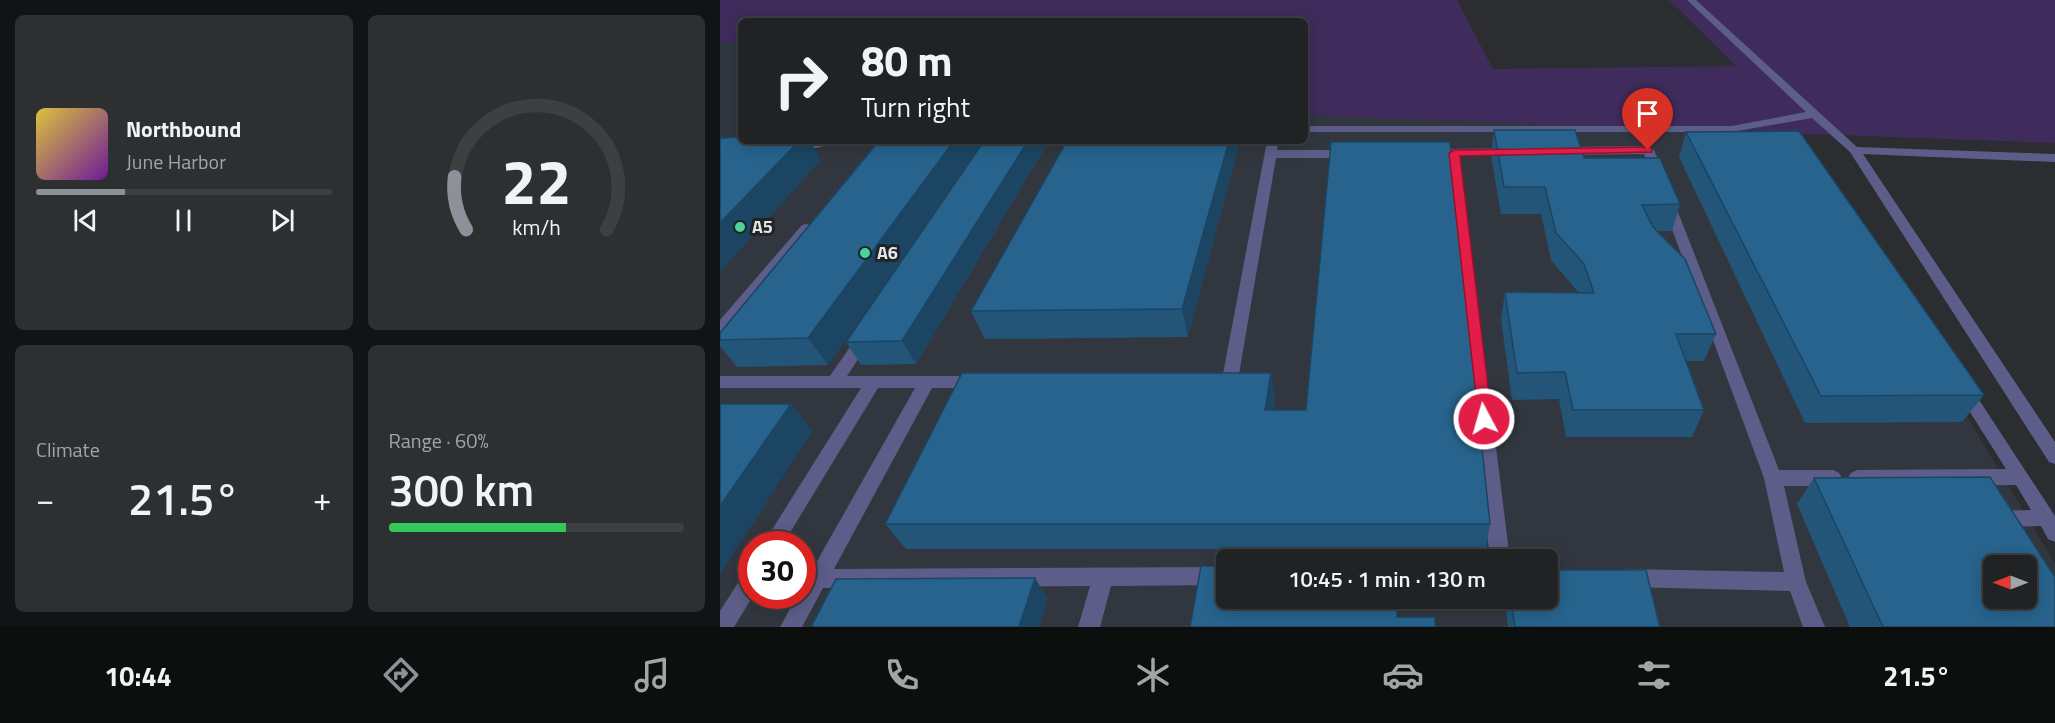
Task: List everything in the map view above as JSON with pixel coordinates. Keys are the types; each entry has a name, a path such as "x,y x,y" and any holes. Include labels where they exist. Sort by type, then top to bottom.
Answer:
{"street":[{"path":"1691,0 1854,150 2055,457"},
{"path":"1308,129 1732,129 1815,114"},
{"path":"774,150 811,144"},
{"path":"1207,380 1230,380 1272,148 1363,154"},
{"path":"1546,152 1648,150 1773,478 1796,582 1814,627"},
{"path":"1854,150 2055,158"},
{"path":"1431,153 1523,152"},
{"path":"1454,153 1499,549"},
{"path":"720,330 820,213"},
{"path":"834,383 873,325"},
{"path":"1957,378 2050,526"},
{"path":"720,382 997,382"},
{"path":"816,568 927,382"},
{"path":"781,531 873,383"},
{"path":"1773,478 2021,477"},
{"path":"1976,520 2050,526"},
{"path":"816,578 1216,576"},
{"path":"1089,627 1103,577"},
{"path":"1607,577 1796,582"},
{"path":"722,627 738,601"},
{"path":"791,627 798,609"}],"shaded area":[{"path":"720,0 1457,0 1493,69 1736,66 1669,0 2055,0 2055,143 1308,115 1308,18 738,18 738,43 720,42"},
{"path":"1120,17 1120,18 1060,18"},
{"path":"720,42 738,43 738,144 1308,144 1308,115 1798,133 2055,564 2055,627 720,627"}],"building":[{"path":"1494,130 1575,130 1584,158 1660,158 1680,204 1642,205 1653,227 1685,259 1716,334 1676,334 1704,410 1573,410 1565,372 1517,373 1505,292 1594,293 1584,264 1556,233 1545,187 1504,187"},
{"path":"1799,131 1984,395 1821,396 1686,132"},
{"path":"738,137 738,144 796,144 720,223 720,140 721,138"},
{"path":"1331,142 1450,142 1490,524 885,524 962,373 1271,373 1265,410 1306,410"},
{"path":"877,144 952,144 808,338 720,340 720,333"},
{"path":"982,144 1026,144 902,341 846,342"},
{"path":"1065,144 1228,144 1182,309 971,311"},
{"path":"720,404 791,404 720,506"},
{"path":"1990,477 2055,577 2055,627 1883,627 1814,478"},
{"path":"1201,566 1216,566 1216,609 1397,609 1397,617 1435,617 1435,627 1190,627"},
{"path":"1558,570 1646,570 1660,627 1515,627 1513,609 1558,609"},
{"path":"1035,578 1019,627 811,627 836,579"}],"place":[{"name":"A5","path":"740,227"},
{"name":"A6","path":"865,253"}],"route":[{"path":"1484,419 1454,153 1648,150"}]}
